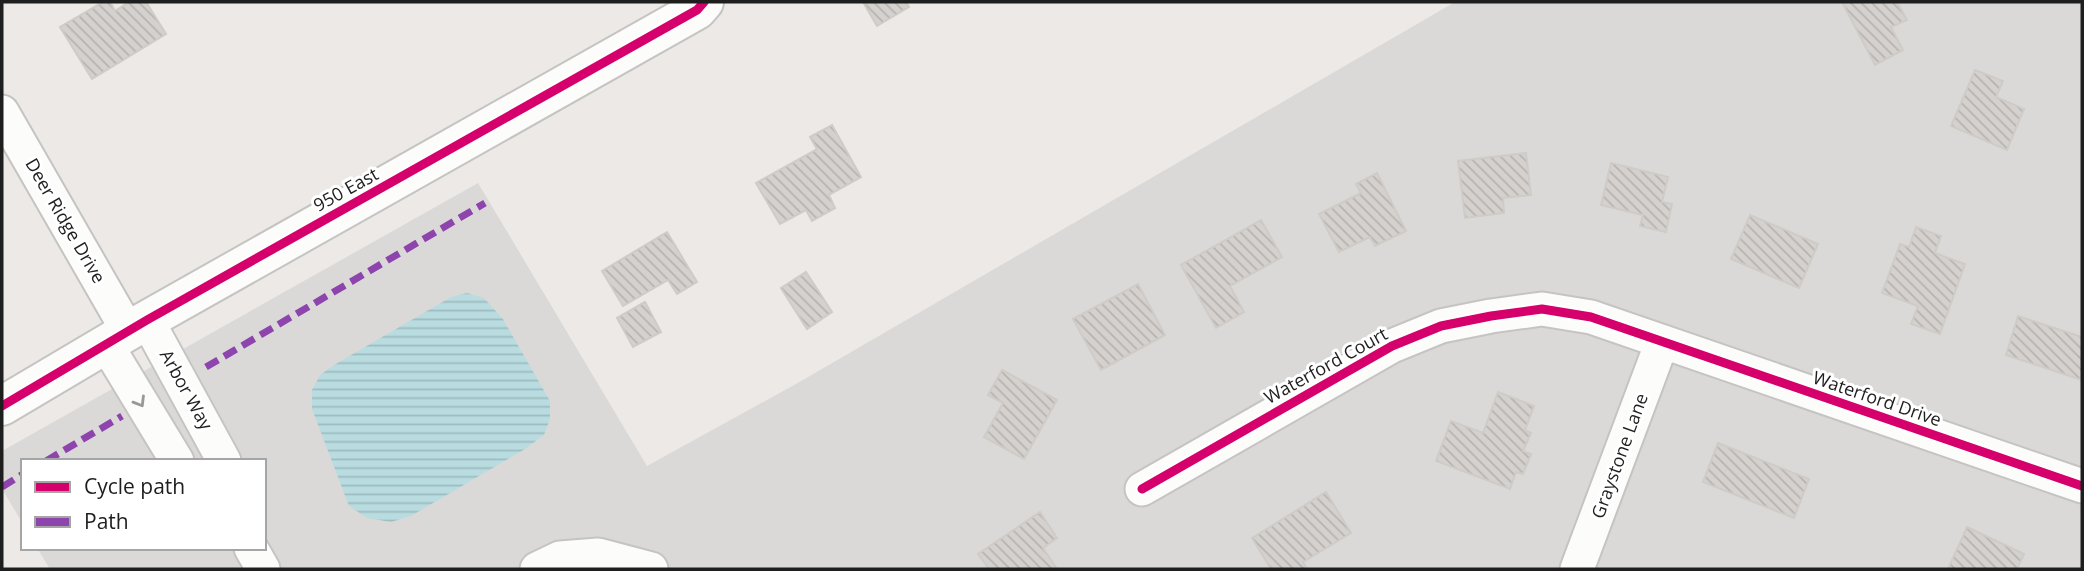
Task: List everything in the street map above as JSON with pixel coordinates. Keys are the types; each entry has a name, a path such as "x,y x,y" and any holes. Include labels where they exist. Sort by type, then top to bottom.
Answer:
{"street":[{"name":"950 East","path":"2,406 127,331 697,10 704,2"},
{"name":"Deer Ridge Drive","path":"2,112 127,331"},
{"name":"Waterford Court","path":"1142,489 1392,346 1441,326 1542,309 1591,317 1662,342"},
{"path":"127,331 176,459"},
{"name":"Arbor Way","path":"127,331 223,459"},
{"name":"Waterford Drive","path":"1662,342 2082,486"},
{"name":"Graystone Lane","path":"1577,569 1662,342"},
{"path":"252,550 263,569"},
{"path":"537,569 561,558 598,555 651,569"}],"shaded area":[{"path":"1455,2 2082,2 2082,569 50,569 38,550 266,550 266,459 21,459 21,521 2,489 2,451 478,183 647,466 796,384"}],"water":[{"path":"467,293 484,298 503,319 550,401 550,419 544,435 411,516 391,522 367,518 349,506 312,409 312,390 320,375 334,365 451,297"}],"building":[{"path":"103,2 110,2 115,11 129,2 146,2 166,34 92,79 60,27"},
{"path":"863,2 906,2 909,7 877,26"},
{"path":"1842,2 1897,2 1907,20 1891,27 1903,50 1875,65"},
{"path":"1975,70 2003,81 1996,97 2024,109 2007,150 1951,126"},
{"path":"832,125 861,177 829,195 835,208 812,221 806,210 780,224 756,183 817,149 810,137"},
{"path":"1526,153 1531,195 1503,198 1504,213 1465,218 1458,161"},
{"path":"1611,163 1668,177 1662,202 1672,204 1666,232 1640,226 1643,215 1601,205"},
{"path":"1377,173 1406,231 1375,246 1370,237 1339,252 1319,214 1361,193 1356,184"},
{"path":"1750,215 1818,244 1799,288 1731,259"},
{"path":"1261,220 1282,257 1230,286 1244,312 1216,328 1181,265"},
{"path":"1916,227 1941,236 1935,253 1965,264 1940,334 1911,324 1918,306 1882,293 1900,244 1909,247"},
{"path":"667,232 697,282 677,294 668,280 623,306 602,271"},
{"path":"806,272 832,312 807,329 781,288"},
{"path":"1138,284 1165,335 1101,370 1073,319"},
{"path":"645,302 661,332 633,347 617,318"},
{"path":"2018,316 2082,337 2082,380 2006,355"},
{"path":"1002,370 1057,400 1024,459 984,437 1003,403 988,395"},
{"path":"1498,392 1534,406 1525,430 1531,433 1523,451 1531,454 1523,474 1516,472 1510,489 1436,461 1451,421 1483,433"},
{"path":"1718,443 1809,479 1794,518 1703,482"},
{"path":"1326,492 1351,533 1303,562 1307,569 1271,569 1252,538"},
{"path":"1040,512 1057,538 1043,548 1057,569 989,569 978,554"},
{"path":"1967,527 2024,554 2017,569 1948,569"}],"marked path":[{"path":"206,367 485,203"},
{"path":"49,459 122,416"},
{"path":"2,487 21,475"}],"cycle path":[{"path":"2,406 147,320 697,10 704,2"},
{"path":"1142,489 1392,346 1441,326 1542,309 1591,317 2082,486"}]}
